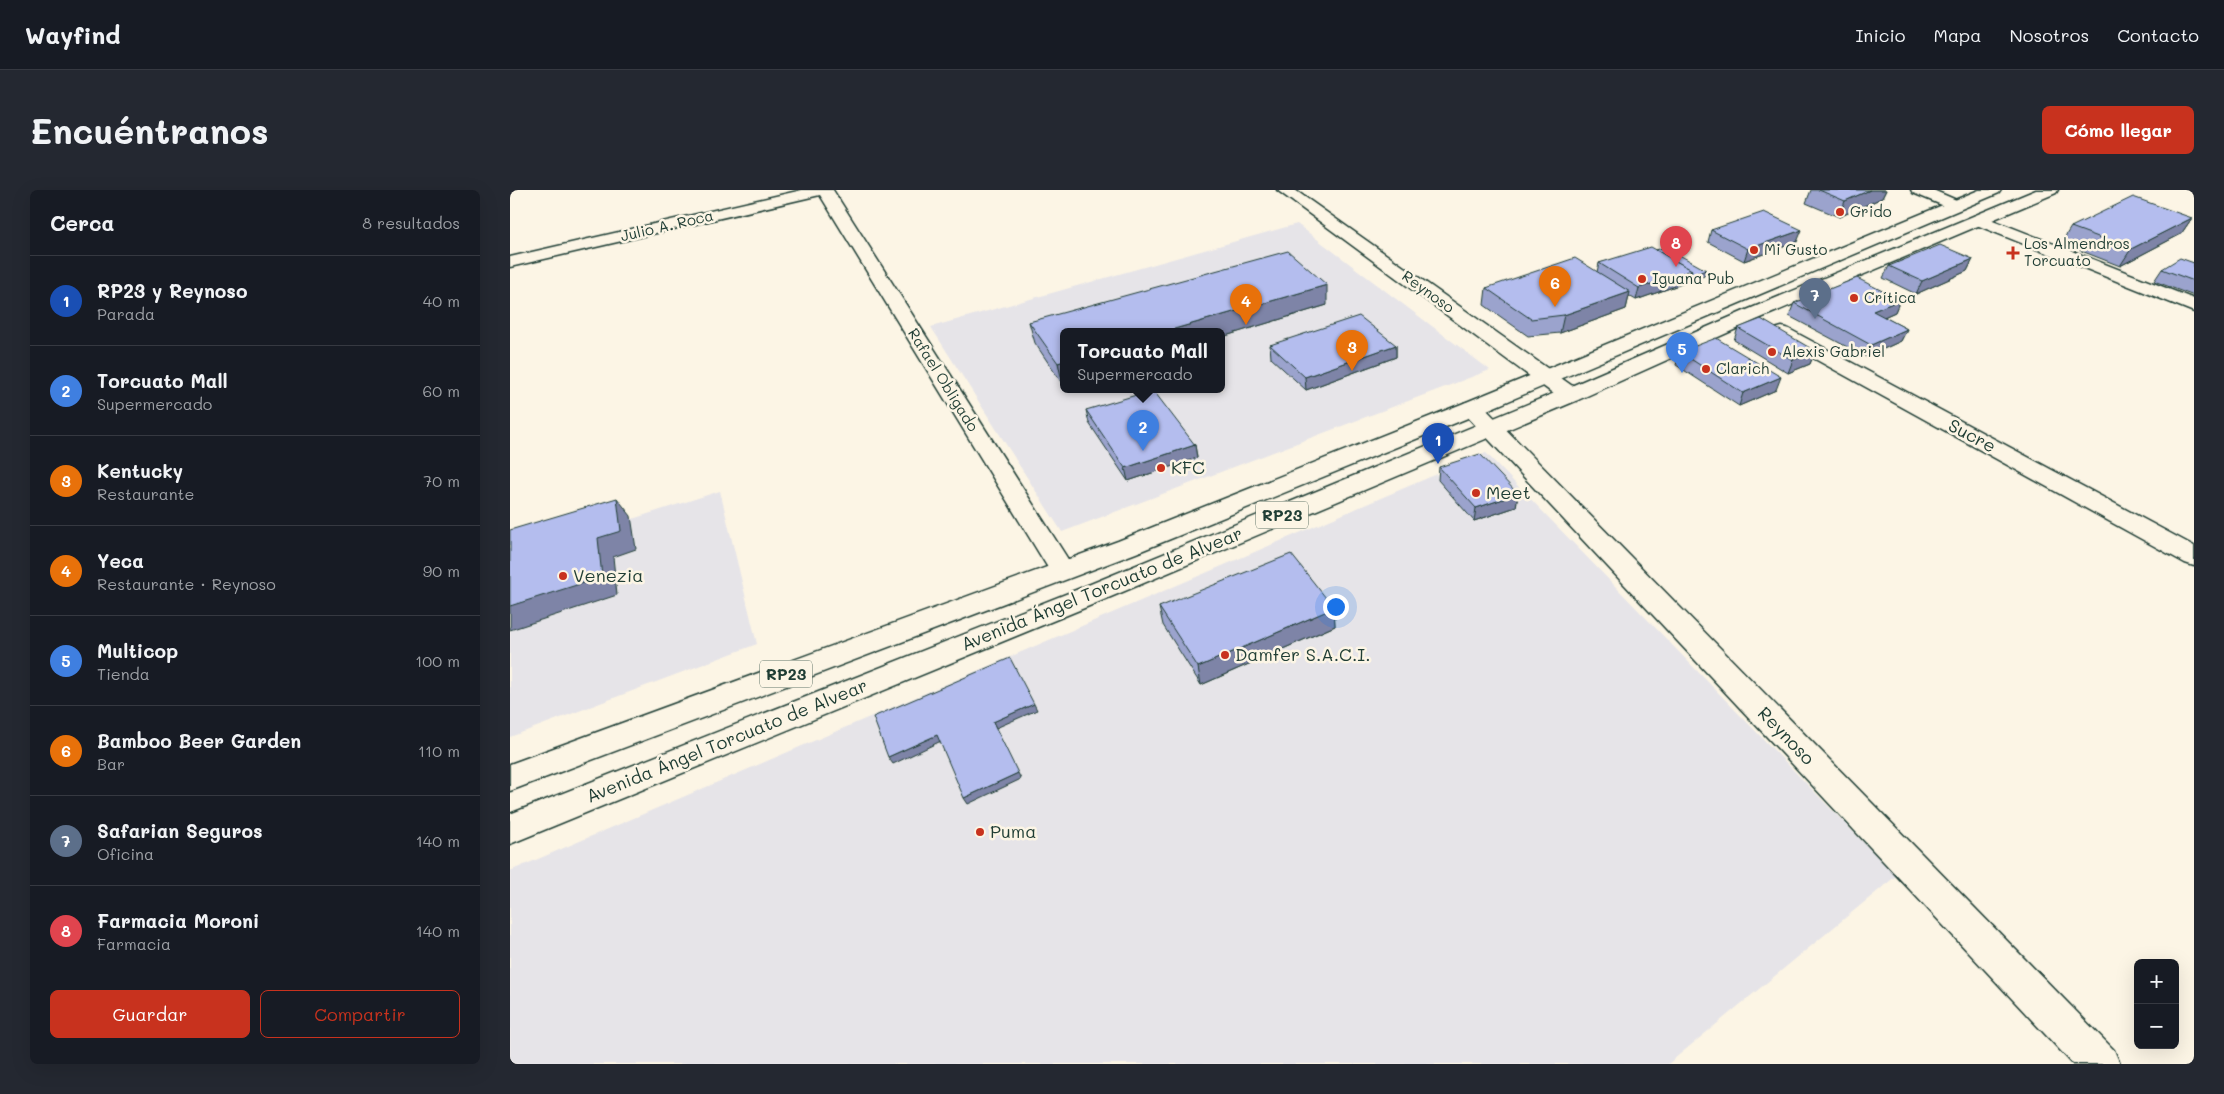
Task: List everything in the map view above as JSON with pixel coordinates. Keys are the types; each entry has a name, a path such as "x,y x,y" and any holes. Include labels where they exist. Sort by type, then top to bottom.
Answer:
{"main road":[{"name":"Julio A. Roca","path":"510,262 824,190"},
{"name":"Rafael Obligado","path":"824,190 1062,570"},
{"name":"Reynoso","path":"1285,190 1570,395"},
{"path":"1919,190 1955,205"},
{"name":"Avenida Ángel Torcuato de Alvear","path":"510,828 1076,600 1482,418 1544,376 1993,190"},
{"name":"Avenida Ángel Torcuato de Alvear","path":"510,778 1062,570 1482,418 1570,395 1749,316 2050,190"},
{"path":"1980,220 2194,306"},
{"name":"Sucre","path":"1749,316 2194,557"},
{"name":"Reynoso","path":"1482,418 2100,1064"}],"shaded area":[{"path":"1297,224 1490,370 1062,532 931,327"},
{"path":"1486,453 1896,876 1668,1064 510,1064 510,871"},
{"path":"720,491 757,644 510,737 510,558"}],"building":[{"path":"1819,190 1870,190 1845,201"},
{"path":"2133,197 2192,218 2131,249 2071,227"},
{"path":"1764,212 1802,230 1748,249 1711,230"},
{"path":"1940,245 1973,259 1922,281 1889,266"},
{"path":"1651,247 1692,270 1639,288 1599,263"},
{"path":"1665,247 1706,270 1690,276 1692,270 1656,250"},
{"path":"1288,251 1327,285 1178,328 1060,328 1060,362 1058,363 1029,322"},
{"path":"1575,258 1630,292 1564,315 1531,319 1486,288"},
{"path":"2180,258 2194,263 2194,281 2162,269"},
{"path":"1857,278 1900,300 1873,311 1907,329 1871,345 1794,303"},
{"path":"1359,316 1396,345 1305,377 1270,345"},
{"path":"1761,319 1815,351 1793,360 1738,328"},
{"path":"1716,338 1781,377 1743,393 1680,352"},
{"path":"1143,393 1155,393 1195,445 1125,468 1086,410"},
{"path":"1480,454 1518,494 1476,508 1439,467"},
{"path":"617,498 621,531 598,538 602,577 510,606 510,530"},
{"name":"Damfer S.A.C.I.","path":"1291,554 1334,608 1198,667 1159,607"},
{"path":"1010,658 1034,704 993,722 1018,773 964,798 937,735 888,757 873,717"}],"place":[{"name":"Grido","path":"1840,212"},
{"name":"Mi Gusto","path":"1754,250"},
{"name":"Los Almendros Torcuato","path":"2013,253"},
{"name":"Farmacia Moroni","path":"1676,267"},
{"name":"Iguana Pub","path":"1642,279"},
{"name":"Crítica","path":"1854,298"},
{"name":"Bamboo Beer Garden","path":"1555,307"},
{"name":"Safarian Seguros","path":"1815,319"},
{"name":"Yeca","path":"1246,325"},
{"name":"Alexis Gabriel","path":"1772,352"},
{"name":"Clarich","path":"1706,369"},
{"name":"Kentucky","path":"1352,371"},
{"name":"Multicop","path":"1682,373"},
{"name":"Torcuato Mall","path":"1143,451"},
{"name":"RP23 y Reynoso","path":"1438,464"},
{"name":"KFC","path":"1161,468"},
{"name":"Meet","path":"1476,493"},
{"name":"Venezia","path":"563,576"},
{"name":"Damfer S.A.C.I.","path":"1225,655"},
{"name":"Puma","path":"980,832"}]}
